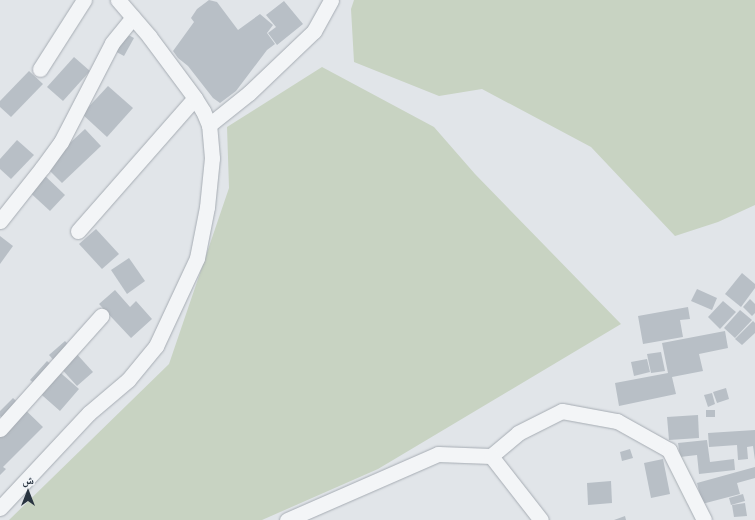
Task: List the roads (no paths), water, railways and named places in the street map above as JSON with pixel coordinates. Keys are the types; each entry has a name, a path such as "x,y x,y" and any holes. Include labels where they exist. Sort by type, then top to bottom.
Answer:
{"street":[{"path":"40,69 84,0"},
{"path":"0,508 89,413 128,380 156,346 197,258 207,207 212,158 209,125 203,111 149,36 118,0"},
{"path":"209,125 249,93 314,31 331,0"},
{"path":"0,221 61,142 112,43 133,17"},
{"path":"78,231 194,98"},
{"path":"0,429 101,316"},
{"path":"287,520 438,454 492,456 518,433 562,411 617,421 670,450 704,520"},
{"path":"492,456 540,520"}]}
